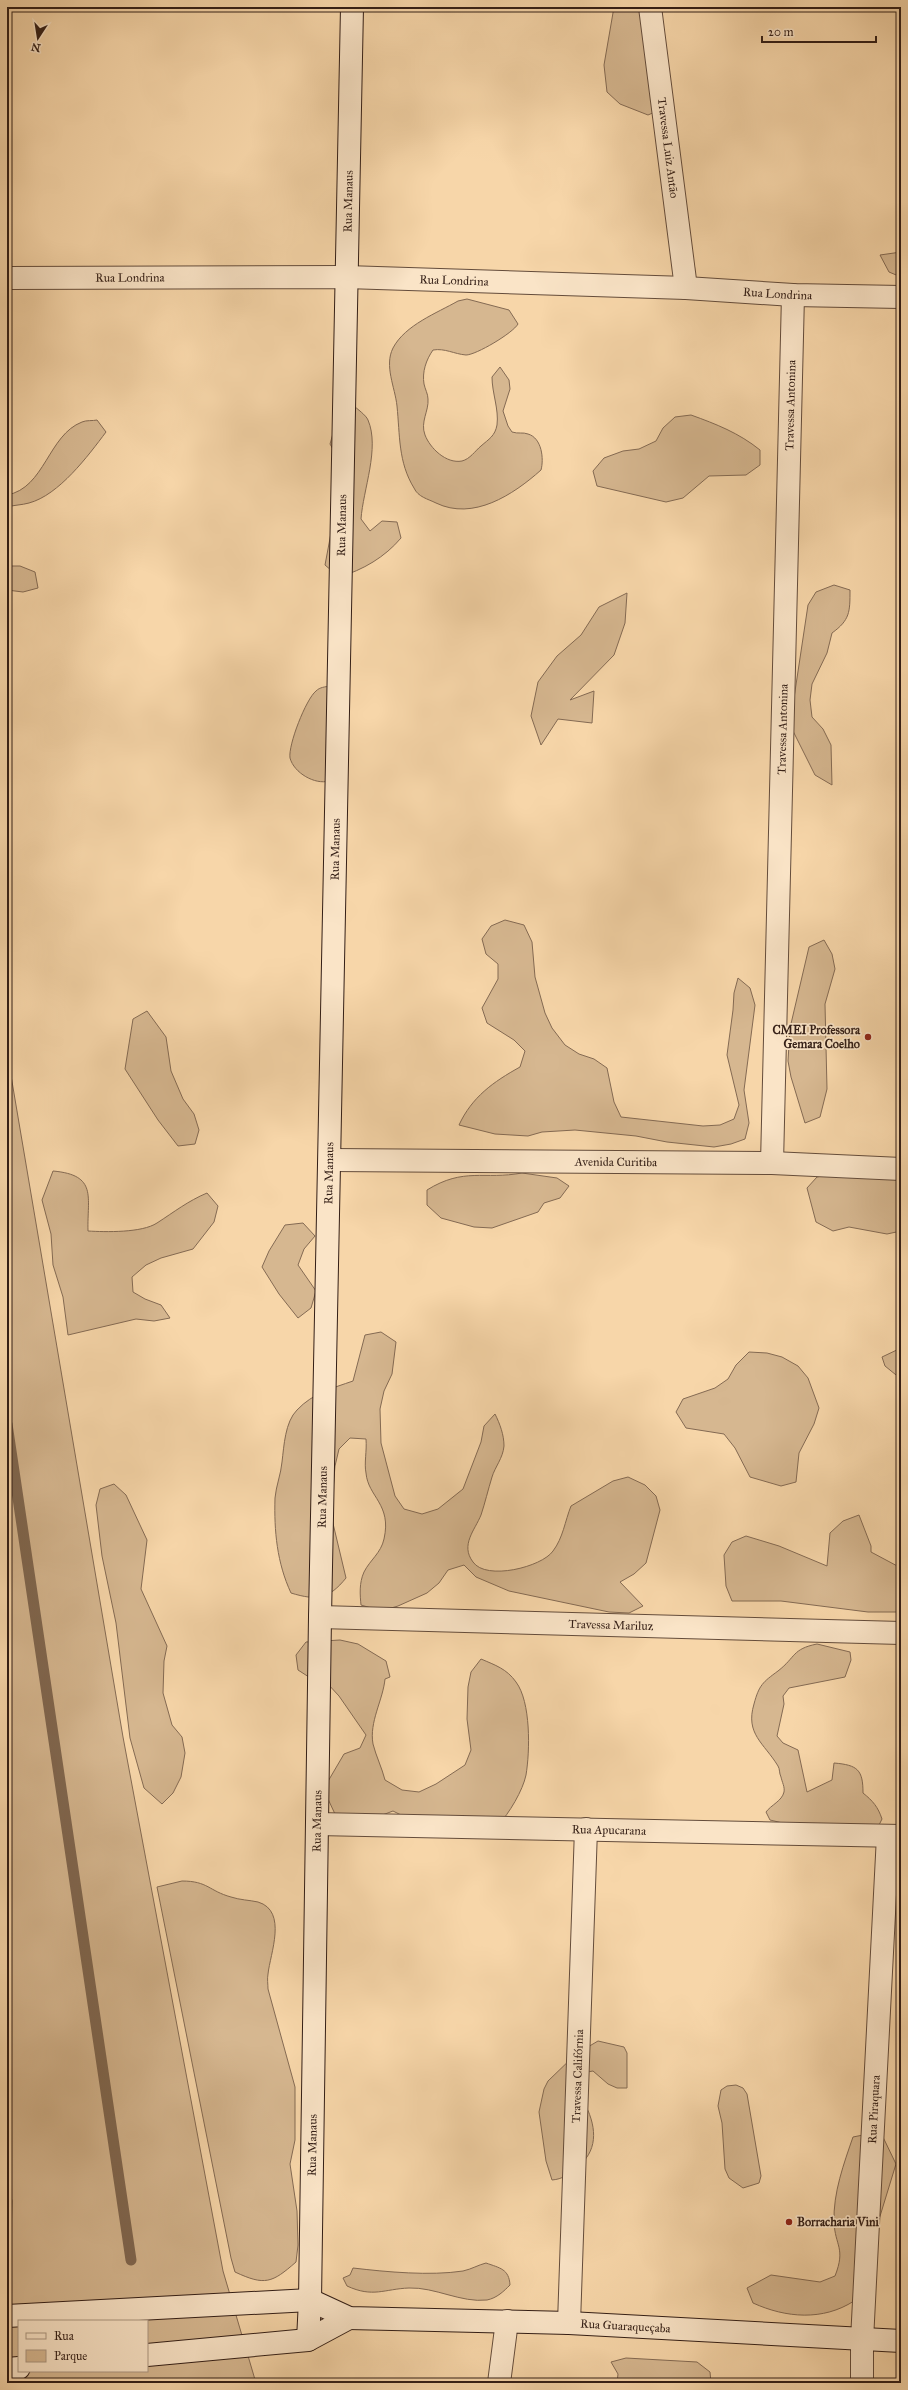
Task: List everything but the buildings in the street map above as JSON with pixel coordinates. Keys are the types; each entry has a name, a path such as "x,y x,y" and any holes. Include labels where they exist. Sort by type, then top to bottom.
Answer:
{"street":[{"name":"Rua Manaus","path":"308,2340 310,2300 320,1617 331,1160 352,7"},
{"name":"Travessa Luiz Antão","path":"650,7 686,288"},
{"name":"Rua Londrina","path":"7,278 346,277 686,288 794,295 901,297"},
{"name":"Travessa Antonina","path":"772,1163 794,295"},
{"name":"Avenida Curitiba","path":"331,1160 772,1163 901,1169"},
{"name":"Travessa Mariluz","path":"320,1617 901,1633"},
{"name":"Rua Apucarana","path":"317,1824 894,1836"},
{"name":"Travessa Califórnia","path":"569,2323 586,1829"},
{"name":"Rua Piraquara","path":"862,2383 862,2340 894,1836"},
{"path":"7,2316 310,2300"},
{"name":"Rua Guaraqueçaba","path":"310,2300 349,2318 569,2323 901,2341"},
{"name":"Rua Guaraqueçaba","path":"308,2340 349,2318"},
{"path":"499,2383 507,2322"},
{"path":"148,2355 308,2340"},
{"path":"7,2369 18,2368"}],"green space":[{"path":"614,7 646,7 655,112 648,115 620,104 607,92 604,65"},
{"path":"901,252 901,277 889,272 880,255"},
{"path":"467,299 509,310 518,324 502,338 486,348 471,354 466,355 442,350 433,350 428,358 424,371 424,384 428,395 428,403 424,421 424,430 427,440 439,454 445,458 462,461 468,459 491,437 495,432 497,425 497,413 492,377 500,367 509,380 510,389 503,411 508,426 512,432 524,433 533,436 541,449 542,465 541,470 505,496 492,503 464,509 450,508 418,494 409,478 402,458 397,406 391,377 390,362 393,348 398,340 413,326 458,301"},
{"path":"353,405 368,420 372,443 372,456 361,519 370,531 382,521 397,522 401,538 381,557 357,571 339,577 325,565 334,517 338,458 330,444 334,430"},
{"path":"691,415 727,430 752,444 760,450 760,465 746,475 709,476 683,498 666,502 597,486 593,471 604,458 623,451 639,449 656,441 663,428 675,417"},
{"path":"97,420 106,432 72,474 51,492 40,499 29,503 7,507 7,495 20,490 30,482 61,438 71,429 84,421"},
{"path":"7,566 20,566 35,572 38,588 23,592 7,590"},
{"path":"834,585 850,590 848,615 842,624 832,633 827,653 812,684 810,700 812,717 823,729 831,745 832,785 815,775 793,731 794,698 808,605 816,592"},
{"path":"627,593 625,623 614,655 570,700 594,691 592,723 558,719 541,745 531,716 538,682 557,656 581,635 599,607"},
{"path":"330,686 329,781 323,782 306,777 300,773 292,763 290,752 298,723 307,703 318,690 323,687"},
{"path":"505,920 524,925 532,942 535,977 545,1013 552,1028 565,1045 579,1054 594,1059 607,1068 614,1102 621,1117 703,1126 720,1125 734,1119 739,1105 727,1055 734,993 738,978 750,988 755,1005 744,1090 749,1123 745,1139 731,1144 714,1147 667,1142 636,1136 575,1130 542,1132 528,1136 495,1134 459,1125 470,1106 484,1091 501,1078 520,1067 525,1051 514,1040 487,1023 482,1008 498,979 498,964 486,954 482,939 491,926"},
{"path":"824,940 832,954 835,969 825,1004 827,1089 820,1117 805,1123 791,1077 788,1061 790,1028 809,947"},
{"path":"147,1011 166,1037 171,1071 183,1099 194,1114 199,1130 195,1144 178,1146 158,1120 125,1069 133,1019"},
{"path":"7,1052 123,1737 223,2271 256,2383 7,2383 12,2201 7,2176"},
{"path":"53,1171 67,1173 77,1177 84,1183 88,1198 88,1231 104,1232 142,1229 157,1223 187,1203 207,1193 218,1206 214,1222 193,1249 161,1258 146,1265 132,1277 133,1292 145,1299 161,1305 170,1318 154,1321 136,1319 68,1335 63,1297 53,1265 51,1234 42,1200"},
{"path":"522,1173 557,1178 569,1186 560,1198 544,1203 538,1212 492,1228 474,1227 441,1218 427,1205 427,1190 440,1183 463,1176 509,1175"},
{"path":"832,1174 901,1174 901,1231 887,1234 849,1227 833,1231 816,1222 807,1188 817,1177"},
{"path":"303,1223 315,1236 304,1249 298,1265 316,1291 311,1308 298,1318 279,1294 262,1267 269,1251 285,1225"},
{"path":"381,1332 396,1342 392,1374 384,1391 380,1409 381,1443 395,1496 404,1509 422,1514 438,1509 463,1489 481,1442 484,1426 495,1414 499,1422 504,1446 493,1473 481,1515 472,1532 468,1544 469,1556 473,1562 480,1568 489,1571 501,1571 514,1570 538,1562 547,1557 556,1546 562,1535 571,1506 613,1481 628,1477 645,1485 656,1496 660,1510 646,1563 634,1574 620,1582 643,1606 629,1613 609,1612 509,1591 476,1577 464,1565 448,1570 439,1583 427,1593 398,1606 381,1611 361,1605 360,1589 362,1576 383,1544 386,1527 385,1517 379,1502 371,1489 366,1473 366,1439 350,1438 339,1449 335,1466 331,1515 346,1578 334,1590 322,1596 308,1597 291,1593 282,1570 277,1547 275,1510 275,1498 284,1442 290,1421 293,1415 303,1404 316,1395 353,1381 365,1335"},
{"path":"901,1348 901,1379 885,1366 882,1357"},
{"path":"749,1352 767,1353 782,1357 798,1366 808,1378 819,1408 814,1424 799,1453 796,1482 781,1486 750,1477 735,1448 724,1434 686,1428 676,1412 683,1399 715,1388 728,1379 736,1365"},
{"path":"114,1484 126,1495 147,1540 141,1589 167,1646 164,1661 163,1693 172,1725 182,1737 185,1753 181,1777 173,1793 162,1804 144,1788 130,1738 116,1623 102,1556 96,1505 100,1489"},
{"path":"859,1515 871,1546 871,1552 901,1568 901,1612 868,1612 781,1601 732,1601 726,1586 724,1555 732,1542 746,1536 779,1546 827,1566 830,1533 843,1521"},
{"path":"340,1640 358,1644 386,1661 390,1677 385,1679 372,1736 373,1744 385,1780 402,1790 419,1792 436,1784 465,1765 471,1750 467,1719 468,1687 471,1672 481,1659 500,1668 509,1674 516,1682 521,1691 527,1714 529,1740 526,1775 519,1795 507,1815 498,1825 409,1819 393,1811 377,1817 335,1814 328,1799 327,1783 344,1754 360,1748 366,1735 339,1696 327,1683 312,1679 298,1670 296,1655 306,1642"},
{"path":"817,1644 850,1652 851,1660 845,1677 789,1688 783,1696 784,1704 777,1736 783,1743 798,1750 807,1792 832,1780 834,1763 849,1765 858,1770 862,1779 863,1793 875,1804 882,1819 878,1827 787,1824 770,1820 766,1812 781,1798 784,1788 779,1767 757,1738 754,1731 752,1714 754,1704 760,1688 765,1681 784,1666 798,1651"},
{"path":"182,1881 191,1881 203,1884 224,1895 258,1902 267,1907 272,1914 275,1923 274,1945 269,1966 268,1989 295,2087 295,2140 290,2164 297,2211 298,2245 296,2262 281,2274 268,2280 261,2281 235,2272 231,2258 157,1887"},
{"path":"598,2041 624,2047 627,2053 627,2088 617,2088 608,2084 593,2071 576,2074 592,2123 592,2147 583,2162 576,2168 562,2178 552,2180 546,2161 539,2112 544,2089 548,2081 576,2054"},
{"path":"736,2085 743,2088 747,2094 761,2176 759,2183 743,2188 729,2178 725,2169 722,2123 718,2106 721,2090 727,2086"},
{"path":"868,2134 882,2135 896,2164 854,2301 830,2312 804,2315 778,2312 753,2303 747,2288 771,2275 820,2282 835,2276 840,2259 834,2222 837,2189 853,2137"},
{"path":"486,2263 506,2272 510,2285 497,2296 487,2300 468,2299 419,2288 364,2292 347,2286 343,2278 350,2275 353,2268 394,2272 437,2273 463,2271"},
{"path":"626,2358 697,2362 710,2372 711,2383 617,2383 618,2374 611,2362"}],"waterway":[{"path":"7,1424 131,2260"}],"place":[{"name":"CMEI Professora Gemara Coelho","path":"868,1037"},
{"name":"Borracharia Vini","path":"789,2222"}]}
